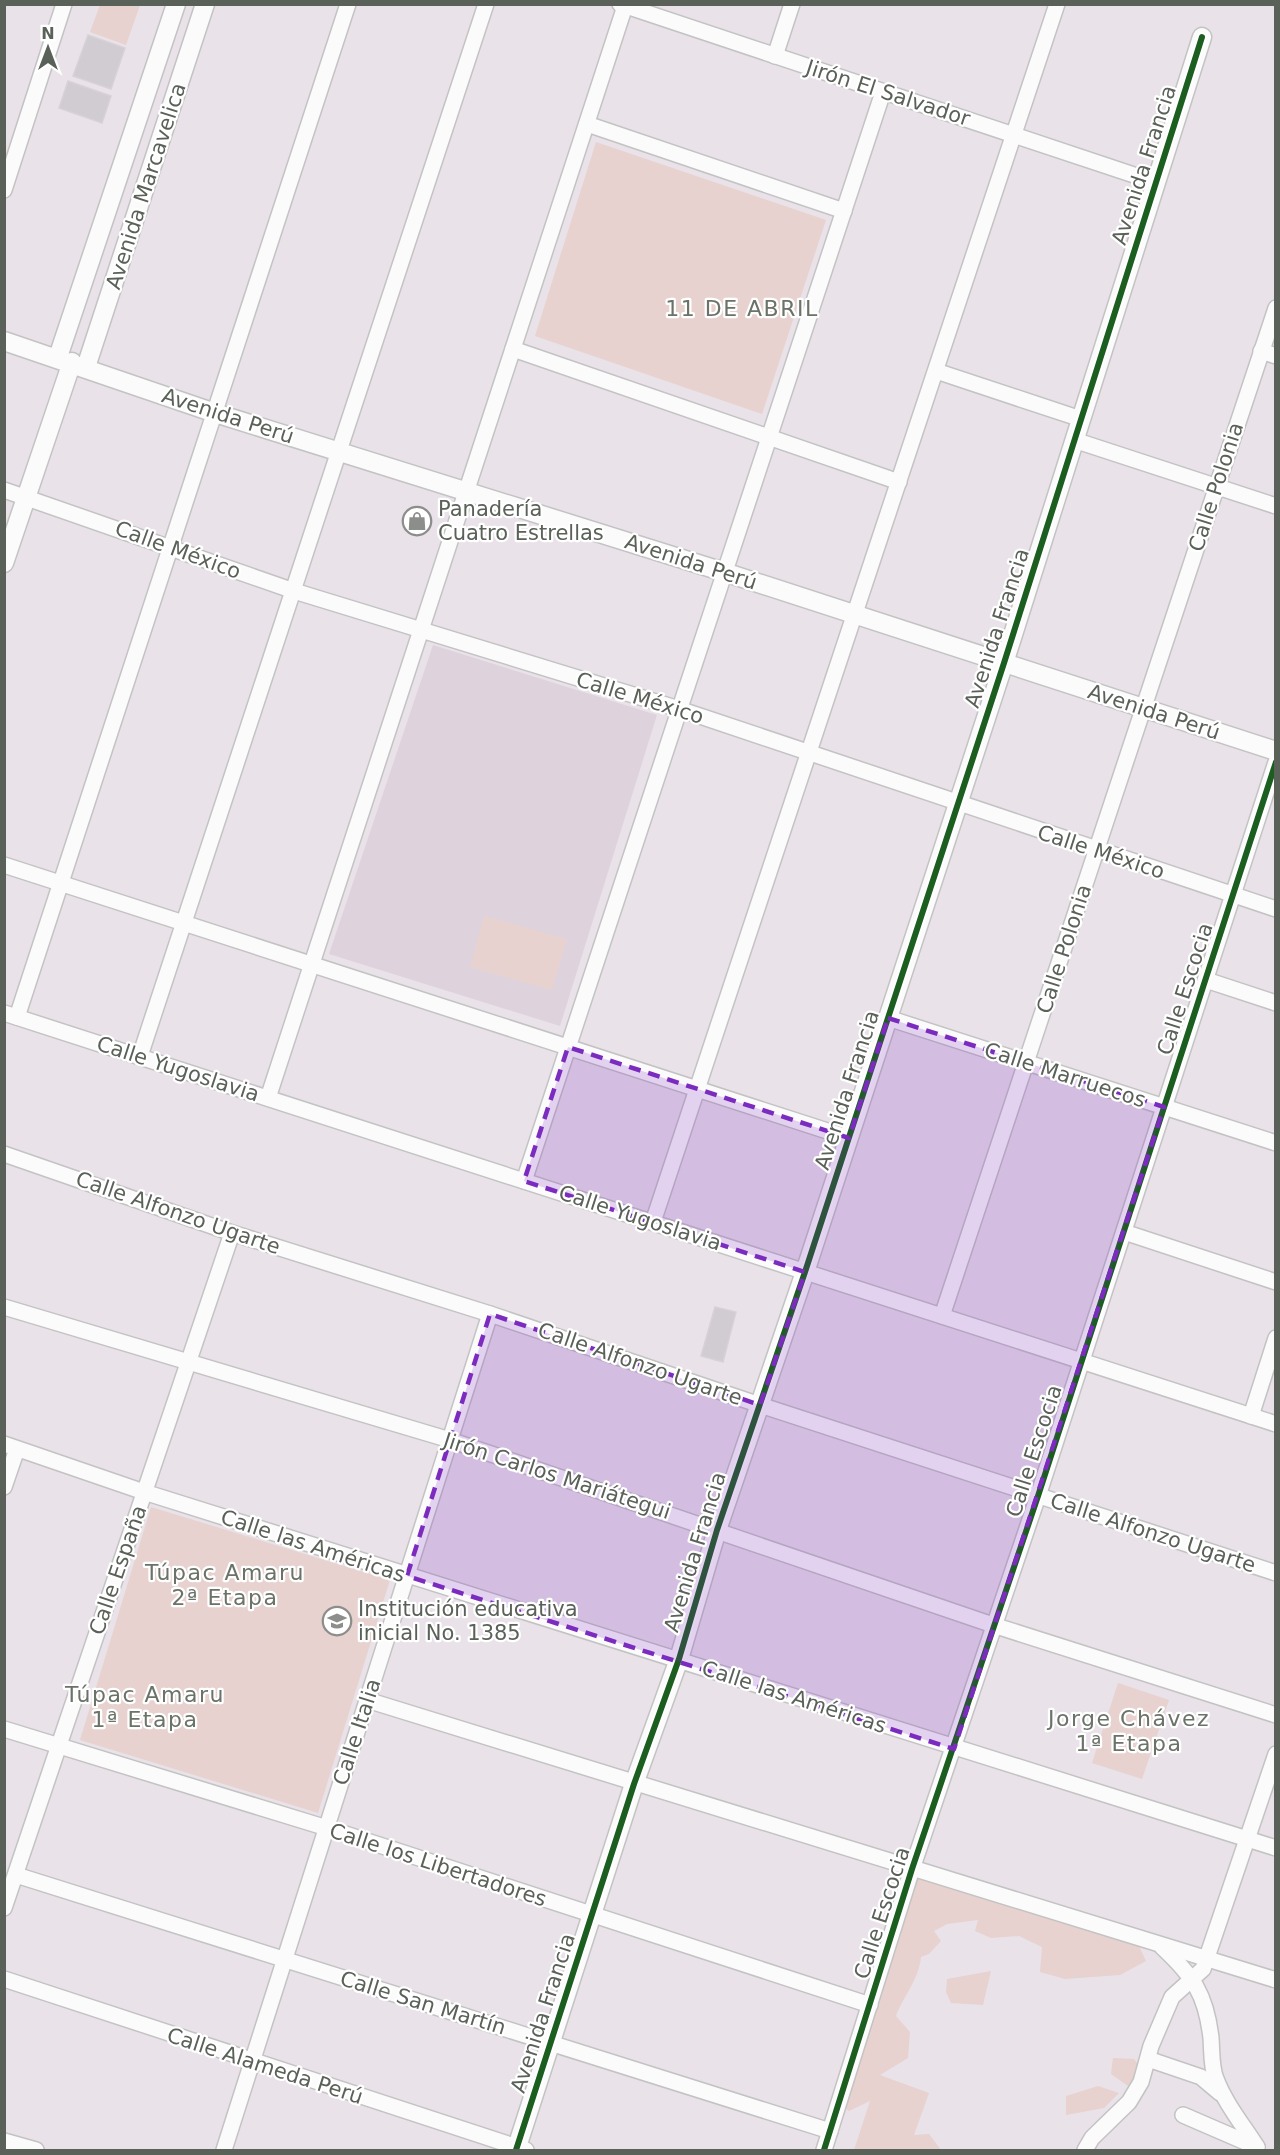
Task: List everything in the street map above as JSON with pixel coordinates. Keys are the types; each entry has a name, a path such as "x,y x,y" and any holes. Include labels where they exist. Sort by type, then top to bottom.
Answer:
{"street":[{"path":"4,190 64,4"},
{"name":"Avenida Marcavelica","path":"4,563 29,496 72,362 176,4"},
{"name":"Avenida Marcavelica","path":"72,362 205,4"},
{"path":"11,1015 62,882 348,4"},
{"path":"140,1056 486,4"},
{"path":"775,56 792,4"},
{"path":"653,1222 1057,4"},
{"path":"268,1098 587,124 623,5"},
{"name":"Jirón El Salvador","path":"623,5 1155,182"},
{"name":"Avenida Francia","path":"518,2150 550,2043 634,1784 679,1659 717,1530 805,1272 1004,663 1202,38"},
{"path":"524,1181 883,92"},
{"path":"587,124 844,211"},
{"name":"Calle Polonia","path":"942,1316 1216,487 1268,354 1275,308"},
{"name":"Avenida Perú","path":"4,341 215,412 724,572 1275,751"},
{"path":"513,349 899,482"},
{"path":"936,370 1081,419"},
{"path":"1074,440 1275,506"},
{"name":"Calle México","path":"4,490 29,496 294,591 679,709 1275,909"},
{"name":"Calle Escocia","path":"824,2151 912,1869 1038,1496 1275,762"},
{"path":"4,865 849,1138"},
{"path":"1206,980 1275,1003"},
{"name":"Calle Yugoslavia","path":"11,1015 1275,1424"},
{"name":"Calle Marruecos","path":"888,1018 1275,1143"},
{"name":"Calle Alfonzo Ugarte","path":"4,1154 232,1233 490,1314 760,1405 1275,1573"},
{"path":"1124,1232 1275,1282"},
{"name":"Calle España","path":"4,1908 232,1233"},
{"name":"Jirón Carlos Mariátegui","path":"4,1307 450,1440 993,1625 1275,1715"},
{"name":"Calle Italia","path":"224,2151 490,1314"},
{"path":"1251,1416 1275,1338"},
{"path":"4,1487 11,1447"},
{"name":"Calle las Américas","path":"11,1447 407,1576 679,1659 954,1749 1275,1848"},
{"path":"367,1700 1275,1980"},
{"name":"Calle los Libertadores","path":"4,1729 327,1828 591,1916 870,2005"},
{"path":"1086,2151 1092,2138 1129,2102 1141,2082 1172,1997 1203,1969 1275,1754"},
{"name":"Calle San Martín","path":"16,1875 830,2131"},
{"path":"1158,1944 1192,1978 1208,2011 1215,2078 1261,2149"},
{"name":"Calle Alameda Perú","path":"4,1980 518,2150"},
{"path":"1148,2059 1201,2077 1225,2096"},
{"path":"1183,2115 1261,2149"},
{"path":"4,2141 36,2151"}],"highlighted area":[{"path":"888,1018 1164,1107 954,1749 407,1576 490,1314 760,1405 805,1272 524,1181 568,1047 849,1138"}],"shaded area":[{"path":"100,5 140,5 126,45 90,32"},
{"path":"596,142 826,220 762,414 535,336"},
{"path":"433,645 657,715 560,1026 329,954"},
{"path":"484,916 567,939 552,990 470,967"},
{"path":"151,1507 390,1580 318,1813 80,1740"},
{"path":"1118,1683 1169,1700 1142,1779 1092,1763"},
{"path":"912,1869 1138,1944 1146,1961 1120,1975 1065,1979 1040,1972 1042,1947 1019,1936 991,1938 975,1931 978,1920 947,1924 934,1931 941,1941 929,1954 921,1957 914,1980 896,2016 910,2032 908,2058 880,2075 929,2093 914,2135 929,2134 941,2150 854,2150 870,2101 849,2111 842,2106"},
{"path":"991,1971 983,2005 951,2003 946,1992 947,1979"},
{"path":"1113,2058 1134,2059 1140,2066 1139,2078 1128,2086 1111,2074"},
{"path":"1098,2086 1119,2093 1104,2108 1066,2115 1066,2096"}],"building":[{"path":"88,35 125,48 111,89 73,76"},
{"path":"68,81 111,96 102,123 59,108"},
{"path":"715,1307 736,1312 723,1362 701,1356"}],"cycle path":[{"path":"516,2150 634,1784 679,1659 717,1530 805,1272 1004,663 1202,37"},
{"path":"824,2150 912,1869 1038,1496 1276,762"}],"place":[{"name":"Panadería Cuatro Estrellas","path":"417,521"},
{"name":"Institución educativa inicial No. 1385","path":"337,1621"}],"district":[{"name":"11 DE ABRIL","path":"742,308"},
{"name":"Túpac Amaru 2ª Etapa","path":"225,1584"},
{"name":"Túpac Amaru 1ª Etapa","path":"145,1706"},
{"name":"Jorge Chávez 1ª Etapa","path":"1129,1730"}]}
